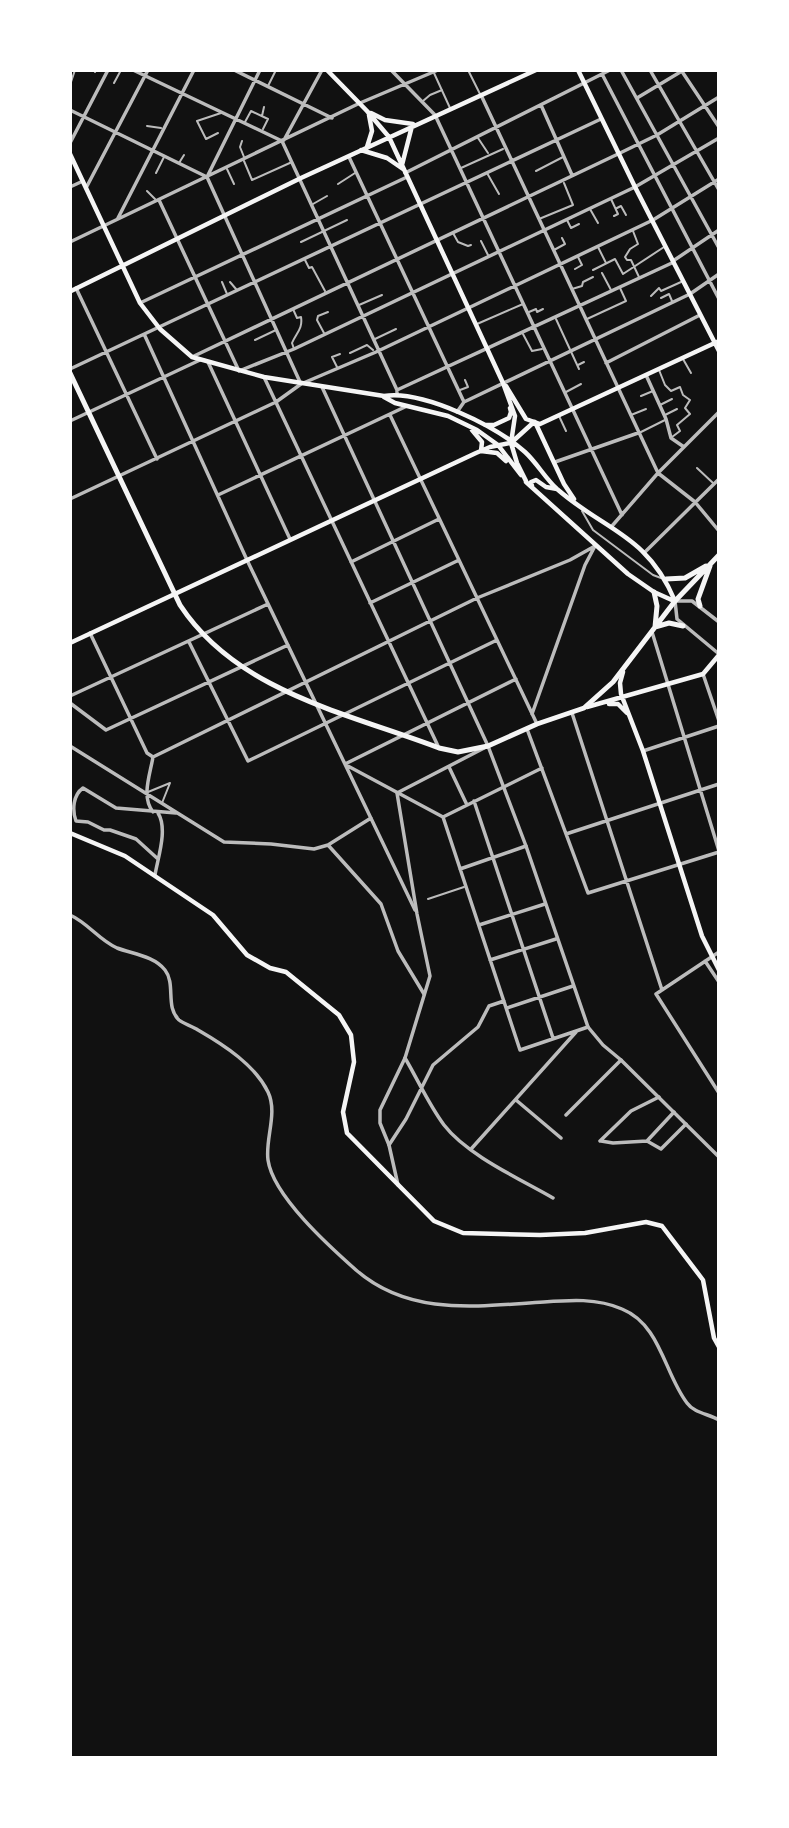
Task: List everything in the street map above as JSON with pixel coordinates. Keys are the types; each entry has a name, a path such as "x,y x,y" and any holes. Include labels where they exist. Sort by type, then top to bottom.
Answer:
{"main road":[{"path":"325,70 368,111 389,137 503,383 511,412 509,418 491,426 481,424"},
{"path":"72,290 300,177 536,70"},
{"path":"578,70 618,154 717,342 719,351"},
{"path":"368,111 385,120 413,125"},
{"path":"364,148 372,127 368,111"},
{"path":"405,171 413,125"},
{"path":"364,148 387,158 405,171"},
{"path":"70,154 140,303 160,329 192,357 264,377 384,397 395,403 448,416 462,423 498,445 533,489 628,574 654,592 675,601"},
{"path":"503,383 526,419 540,424 717,342"},
{"path":"70,371 174,594 192,623 240,667 286,692 439,748 458,752 488,747 537,724 572,712 703,674 719,655"},
{"path":"384,397 397,392 428,401 481,424 511,443 532,459 558,489 645,552 666,579 675,601"},
{"path":"506,394 515,416 511,443 526,481"},
{"path":"70,643 481,451 511,443 535,422"},
{"path":"535,422 564,484 578,504"},
{"path":"462,423 480,438 483,447 481,451"},
{"path":"481,451 497,453 526,481"},
{"path":"533,489 533,480 558,489"},
{"path":"584,708 606,691 675,601 719,555"},
{"path":"666,579 685,578 711,563"},
{"path":"700,606 698,599 711,563"},
{"path":"653,629 657,606 654,592"},
{"path":"653,629 668,624 683,626"},
{"path":"625,668 620,683 623,698 643,751 702,936 719,970"},
{"path":"584,708 618,704 634,724"},
{"path":"70,833 111,849 213,915 247,955 270,968 286,972 339,1015 351,1035 354,1062 343,1112 344,1126 352,1141 434,1221 463,1233 585,1233 646,1222 662,1226 703,1280 714,1338 719,1347"}],"street":[{"path":"70,143 108,70"},
{"path":"133,70 282,141 397,392 674,262 719,230"},
{"path":"86,188 148,70"},
{"path":"118,219 194,70"},
{"path":"234,70 332,118"},
{"path":"207,177 260,70"},
{"path":"282,141 325,70"},
{"path":"391,70 435,115 622,515"},
{"path":"140,303 367,196 405,171 478,138 610,70"},
{"path":"621,70 719,248"},
{"path":"650,70 719,190"},
{"path":"637,98 690,70"},
{"path":"70,242 360,103 436,71"},
{"path":"683,72 719,127"},
{"path":"602,74 719,299"},
{"path":"480,94 658,473 695,502 719,531"},
{"path":"192,357 639,144 719,97"},
{"path":"541,105 572,175"},
{"path":"70,110 207,177 301,384"},
{"path":"70,371 419,203 601,119"},
{"path":"158,200 178,237 239,371 364,317 635,187 719,138"},
{"path":"348,156 464,402"},
{"path":"70,499 276,402 301,384 469,309 653,220 719,179"},
{"path":"70,187 83,181"},
{"path":"457,412 464,402 690,294 719,274"},
{"path":"72,290 106,352 157,459"},
{"path":"606,363 700,314"},
{"path":"145,336 268,604 417,914"},
{"path":"70,421 200,360"},
{"path":"208,362 290,539"},
{"path":"646,375 665,417 671,438 684,447"},
{"path":"264,377 439,748"},
{"path":"322,387 505,785 588,1027 603,1045 719,1157"},
{"path":"218,495 408,405"},
{"path":"612,526 658,473 719,412"},
{"path":"390,415 537,724"},
{"path":"555,462 638,433"},
{"path":"645,552 719,479"},
{"path":"351,562 439,519"},
{"path":"153,757 477,598 570,560 595,546"},
{"path":"532,714 585,565 595,546"},
{"path":"370,603 458,560"},
{"path":"719,622 692,601 675,601 677,619 719,655"},
{"path":"70,696 268,604"},
{"path":"527,729 588,893 719,851 667,686 653,629"},
{"path":"90,633 147,753 153,757"},
{"path":"189,642 248,761 497,640"},
{"path":"70,703 106,730 288,645"},
{"path":"643,751 719,724 703,674"},
{"path":"345,764 516,679"},
{"path":"572,712 662,990"},
{"path":"70,746 224,842 314,849 328,845 371,818"},
{"path":"397,793 488,747"},
{"path":"153,757 147,792 149,806 162,820 155,876"},
{"path":"345,764 443,817 520,1050 588,1027"},
{"path":"449,767 467,805"},
{"path":"443,817 542,768"},
{"path":"566,834 719,784"},
{"path":"158,859 136,839 104,830 88,822 76,821 73,806 79,790 83,789 116,808 178,813"},
{"path":"397,793 430,976 405,1058 380,1110 380,1123 389,1145 399,1188"},
{"path":"474,801 554,1039"},
{"path":"328,845 381,904 398,951 425,995"},
{"path":"460,869 526,846"},
{"path":"479,925 545,904"},
{"path":"70,915 89,926 100,939 156,962 166,971 170,981 172,1005 180,1021 220,1043 262,1081 271,1096 268,1161 273,1174 299,1216 356,1270 382,1289 409,1300 429,1304 468,1305 582,1299 623,1309 649,1331 688,1405 719,1420"},
{"path":"491,960 556,939"},
{"path":"719,952 656,994 719,1093"},
{"path":"705,961 719,982"},
{"path":"506,1009 573,986"},
{"path":"389,1145 406,1119 433,1065 478,1027 489,1006 504,1001"},
{"path":"472,1148 577,1031"},
{"path":"405,1058 443,1123 454,1136 489,1162 553,1198"},
{"path":"566,1115 621,1060"},
{"path":"711,1082 719,1077"},
{"path":"659,1097 631,1111 600,1141 647,1141 663,1149 687,1124"},
{"path":"516,1100 561,1138"},
{"path":"647,1141 674,1112"}],"lane":[{"path":"70,85 75,70"},
{"path":"114,83 121,70"},
{"path":"268,87 276,70"},
{"path":"468,70 480,94"},
{"path":"436,71 450,108"},
{"path":"422,102 442,90"},
{"path":"262,116 264,107"},
{"path":"244,123 251,111 262,116 268,119 262,132"},
{"path":"218,133 206,139 197,121 222,113"},
{"path":"147,126 163,129"},
{"path":"478,138 488,154"},
{"path":"242,141 240,147 253,180 292,162"},
{"path":"460,169 505,148"},
{"path":"179,163 184,155"},
{"path":"156,173 164,156"},
{"path":"536,171 564,157"},
{"path":"226,168 234,184"},
{"path":"487,172 499,194"},
{"path":"338,184 356,173"},
{"path":"538,219 573,205 562,180"},
{"path":"147,191 158,200"},
{"path":"312,204 327,196"},
{"path":"610,198 618,214 614,216"},
{"path":"616,209 621,206 626,215"},
{"path":"590,208 598,223"},
{"path":"567,219 571,228 579,224"},
{"path":"300,242 347,220"},
{"path":"632,230 638,244 626,254 627,260 631,260 640,278"},
{"path":"453,232 458,242 471,245"},
{"path":"553,250 565,244 562,238"},
{"path":"481,240 488,256"},
{"path":"593,270 615,259 623,274 666,245"},
{"path":"598,247 606,264"},
{"path":"575,268 582,265 577,256"},
{"path":"304,259 309,268 312,267 326,292"},
{"path":"601,273 612,292"},
{"path":"571,289 582,286 583,282 593,277"},
{"path":"651,296 659,288 661,291 683,281"},
{"path":"222,282 228,296"},
{"path":"230,282 237,292"},
{"path":"586,320 626,301 620,288"},
{"path":"661,299 669,294 673,302"},
{"path":"358,305 382,295"},
{"path":"476,325 524,304"},
{"path":"292,308 297,318 301,317 302,327 292,343 294,349"},
{"path":"528,313 543,309"},
{"path":"324,334 317,320 318,316 328,312"},
{"path":"555,318 578,367 584,362"},
{"path":"255,340 277,329"},
{"path":"374,339 396,329"},
{"path":"523,333 532,351 544,348"},
{"path":"350,353 367,345 377,351"},
{"path":"337,368 332,357 340,354"},
{"path":"683,358 691,373"},
{"path":"659,369 665,385 671,391 680,387 683,395 690,400 685,408 690,414 677,425 680,431 671,438"},
{"path":"459,391 468,387 465,380"},
{"path":"565,393 581,384"},
{"path":"641,396 653,391"},
{"path":"660,405 672,399"},
{"path":"630,415 646,409"},
{"path":"638,433 677,409"},
{"path":"559,415 565,431"},
{"path":"697,468 714,484"},
{"path":"578,504 593,530 653,575 666,579"},
{"path":"147,792 170,783 162,803"},
{"path":"428,899 466,887"}]}
